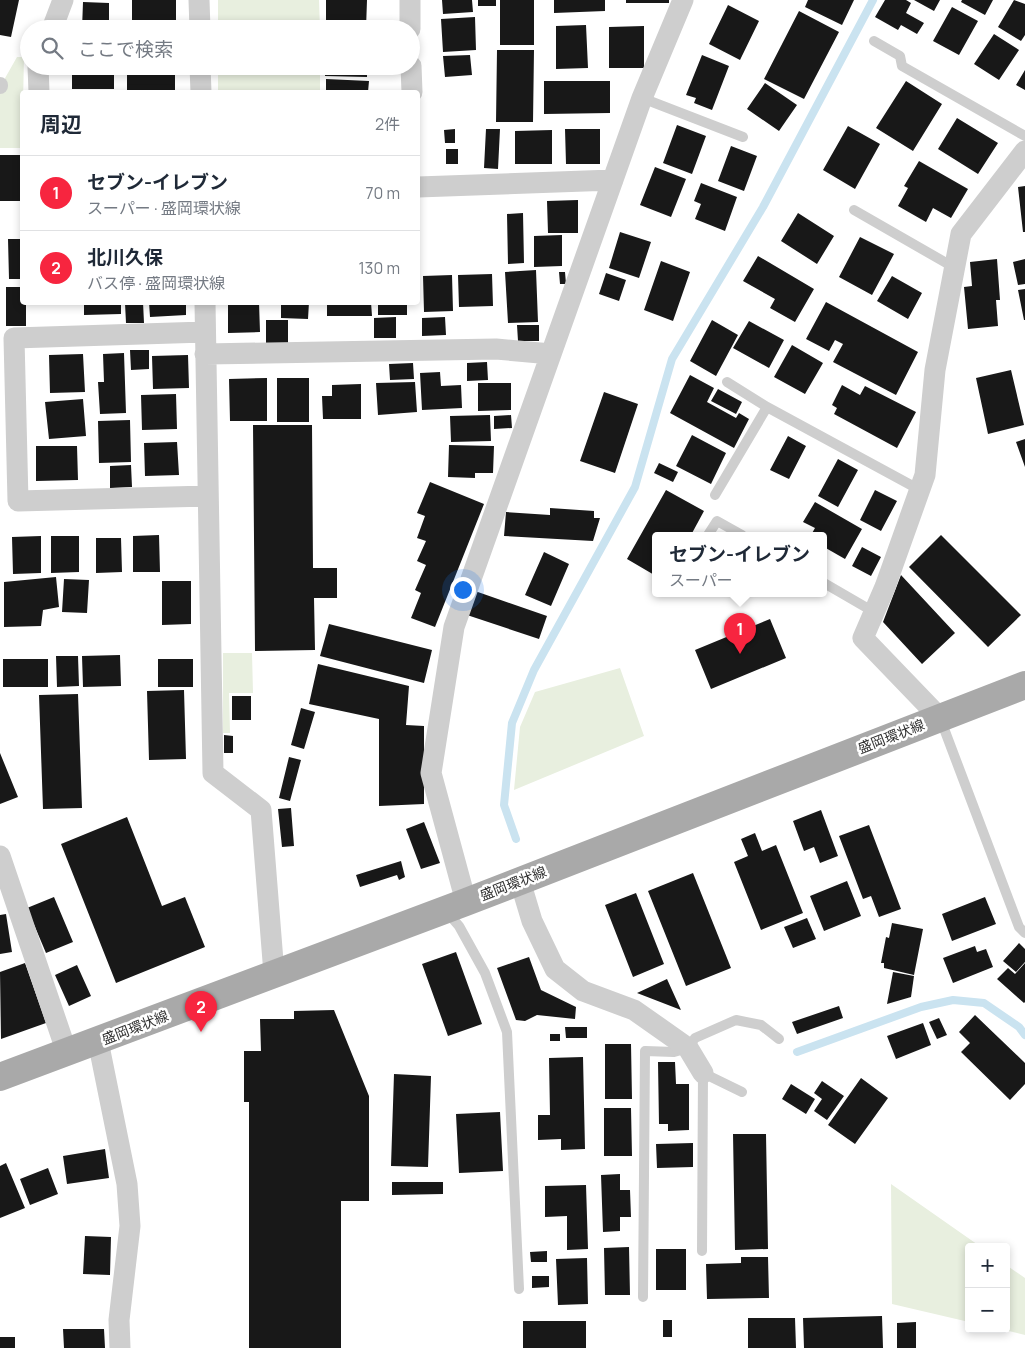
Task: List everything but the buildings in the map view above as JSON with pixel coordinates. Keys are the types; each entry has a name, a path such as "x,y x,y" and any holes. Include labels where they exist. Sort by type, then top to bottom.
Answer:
{"main road":[{"name":"盛岡環状線","path":"0,1077 68,1052 100,1052 274,974 455,906 1025,685"}],"street":[{"path":"55,20 63,0"},
{"path":"199,0 200,20"},
{"path":"410,0 410,20"},
{"path":"455,906 431,773 454,627 642,98 683,0"},
{"path":"38,75 39,90"},
{"path":"200,75 201,90"},
{"path":"411,75 412,90"},
{"path":"939,717 863,638 925,476 935,370 961,234 1025,152"},
{"path":"420,188 613,180"},
{"path":"205,305 213,773 261,810 274,974"},
{"path":"205,332 14,338 18,501 208,496"},
{"path":"206,354 496,349 551,354"},
{"path":"0,856 68,1052"},
{"path":"520,880 532,921 555,969 583,991 634,1010 688,1048 703,1073"},
{"path":"100,1052 127,1184 130,1226 119,1320 120,1348"}],"lane":[{"path":"874,41 900,56 902,66 1025,136"},
{"path":"642,98 743,137"},
{"path":"854,210 955,268"},
{"path":"727,382 767,407 920,490"},
{"path":"715,495 767,407"},
{"path":"710,532 717,521 737,532"},
{"path":"827,585 874,612"},
{"path":"939,717 1019,927 1025,932"},
{"path":"455,906 459,926 485,973 506,1032 519,1288"},
{"path":"643,1297 646,1051 674,1052 688,1048 695,1038 736,1020 761,1025 779,1039"},
{"path":"702,1251 703,1073 742,1092"}],"green space":[{"path":"218,0 319,0 320,20 218,20"},
{"path":"17,57 20,57 20,75 24,75 23,90 20,90 20,148 0,148 0,87"},
{"path":"218,75 320,75 320,90 218,90"},
{"path":"223,653 252,653 253,693 229,693 230,733 223,733"},
{"path":"620,668 644,736 514,790 520,727 535,692"},
{"path":"891,1184 975,1243 965,1243 965,1321 892,1304"},
{"path":"1010,1268 1025,1278 1025,1335 1010,1331"}],"waterway":[{"path":"516,839 504,805 512,723 534,670 635,487 672,359 763,207 873,0"},
{"path":"797,1052 921,1007 953,1000 984,1003 1019,1027 1025,1035"}],"place":[{"name":"セブン-イレブン","path":"740,654"},
{"name":"北川久保","path":"201,1032"}]}
